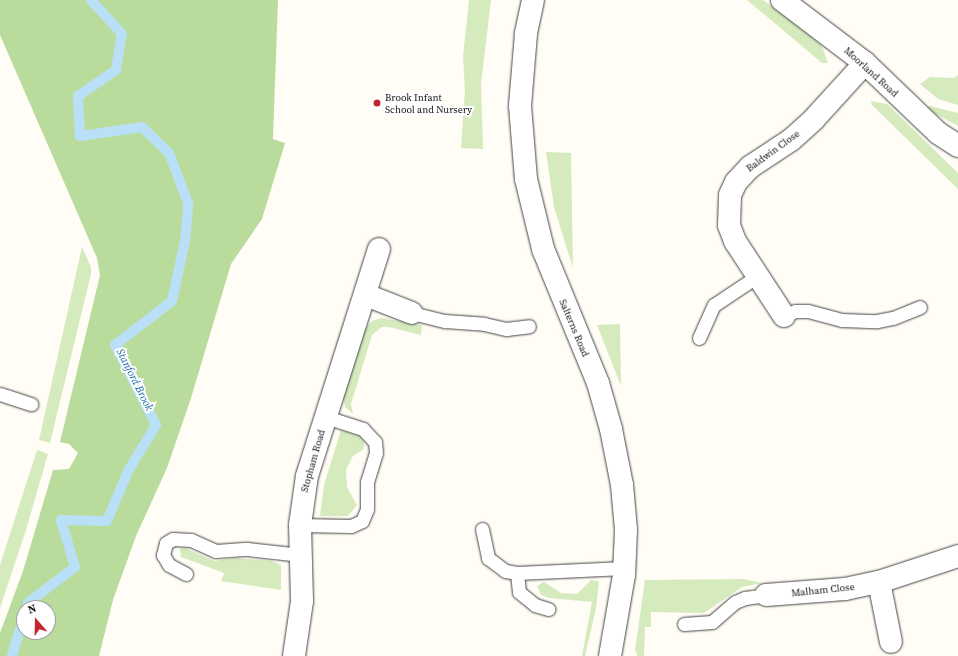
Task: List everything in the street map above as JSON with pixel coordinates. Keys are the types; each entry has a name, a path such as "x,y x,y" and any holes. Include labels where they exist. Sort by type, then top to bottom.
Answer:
{"street":[{"name":"Salterns Road","path":"533,0 526,34 520,106 526,179 543,249 598,383 611,429 622,485 626,530 624,568 610,656"},
{"name":"Moorland Road","path":"782,0 865,63 938,133 958,146"},
{"name":"Baldwin Close","path":"784,316 756,277 735,241 729,225 730,194 736,182 750,167 791,140 814,119 865,63"},
{"name":"Stopham Road","path":"294,656 302,600 300,525 306,476 366,295 379,249"},
{"path":"366,295 412,313"},
{"name":"Malham Close","path":"766,595 845,588 879,582 958,556"},
{"path":"879,582 891,642"}],"lane":[{"path":"700,338 714,305 756,277"},
{"path":"784,316 795,311 808,311 842,320 877,321 898,316 920,307"},
{"path":"412,313 445,321 477,323 506,329 529,326"},
{"path":"0,394 30,404"},
{"path":"300,525 351,526 362,521 367,510 367,482 376,453 375,442 363,429 326,417"},
{"path":"482,529 488,558 505,571 517,573 624,568"},
{"path":"186,574 169,565 164,555 166,543 173,539 191,540 216,551 261,550 301,555"},
{"path":"517,573 519,592 526,600 548,609"},
{"path":"684,624 712,622 735,602 745,598 766,595"}],"green space":[{"path":"0,0 278,0 273,139 285,143 262,219 231,264 191,398 167,468 136,536 113,600 99,656 0,656 0,633 23,571 53,470 69,469 78,453 69,444 60,442 100,275 97,258 0,35"},
{"path":"469,0 491,0 481,84 483,149 461,148 465,91 463,57"},
{"path":"747,0 763,0 800,26 822,46 828,63 822,63"},
{"path":"958,75 958,105 938,99 920,84 930,77 954,78"},
{"path":"871,101 887,104 958,173 958,189 872,105"},
{"path":"930,106 958,113 958,126 926,109"},
{"path":"546,152 571,153 573,268 554,207"},
{"path":"82,247 91,267 91,274 50,443 39,440"},
{"path":"381,318 422,325 421,335 389,327 382,327 372,335 351,404 353,414 345,407 343,398 365,328 372,321"},
{"path":"620,324 621,386 597,325"},
{"path":"341,430 361,437 364,443 364,449 353,456 346,470 347,487 357,505 348,516 320,516 324,485"},
{"path":"37,450 48,454 26,530 0,608 0,565"},
{"path":"185,548 214,561 237,558 272,561 281,565 281,590 221,581 224,573 181,557 180,549"},
{"path":"744,579 762,583 742,587 704,613 651,612 651,627 645,627 644,656 638,656 635,650 645,580"},
{"path":"591,580 599,581 596,609 585,656 582,656 592,602 549,598 541,595 537,586 544,582 561,593 577,594"}],"waterway":[{"name":"Stanford Brook","path":"32,600 75,567 61,520 107,521 128,471 156,425 115,345 172,301 185,241 188,203 169,153 142,127 80,136 78,96 116,70 122,34 91,0"},
{"name":"Stanford Brook","path":"12,656 17,640"}],"place":[{"name":"Brook Infant School and Nursery","path":"377,103"}]}
